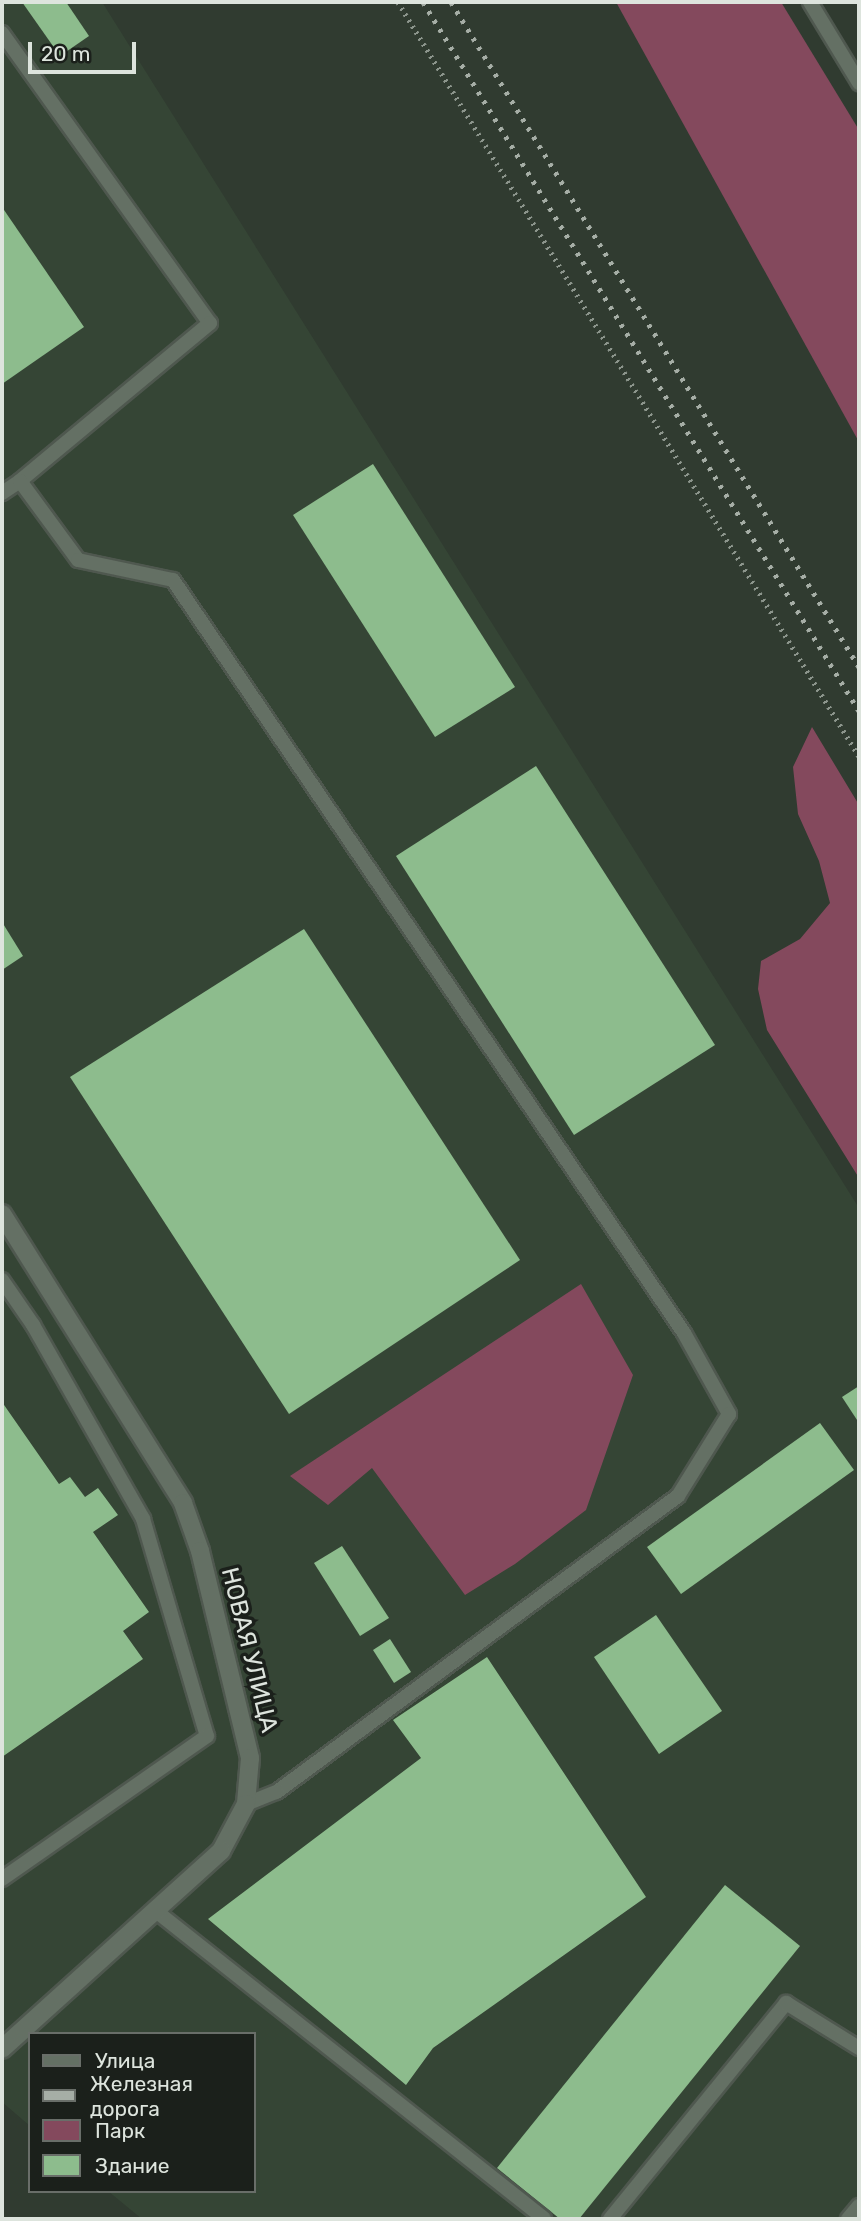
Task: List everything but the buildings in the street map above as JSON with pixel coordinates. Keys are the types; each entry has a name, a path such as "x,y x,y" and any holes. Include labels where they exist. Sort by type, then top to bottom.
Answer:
{"street":[{"name":"НОВАЯ УЛИЦА","path":"2,1214 183,1503 200,1550 250,1758 246,1804 221,1851 2,2049"}],"lane":[{"path":"810,2 859,83"},
{"path":"2,33 210,323 2,493"},
{"path":"20,481 78,560 173,580 684,1333 729,1414 678,1496 276,1792 246,1804"},
{"path":"2,1280 33,1325 143,1519 207,1736 2,1879"},
{"path":"156,1911 544,2219"},
{"path":"610,2219 786,2003 859,2048"},
{"path":"848,2219 859,2206"}],"path":[{"path":"398,2 859,756"}],"shaded area":[{"path":"2,2 102,2 859,1208 859,2219 142,2219 110,2193 256,2193 256,2032 28,2032 28,2124 2,2102"}],"green space":[{"path":"616,2 781,2 859,130 859,442"},
{"path":"812,727 859,805 859,1178 767,1030 758,989 761,961 800,939 830,903 819,861 798,814 793,767"},
{"path":"581,1284 633,1375 586,1510 515,1564 465,1595 372,1468 328,1505 290,1476"}],"railway":[{"path":"423,2 859,711"},
{"path":"451,2 859,667"}]}
